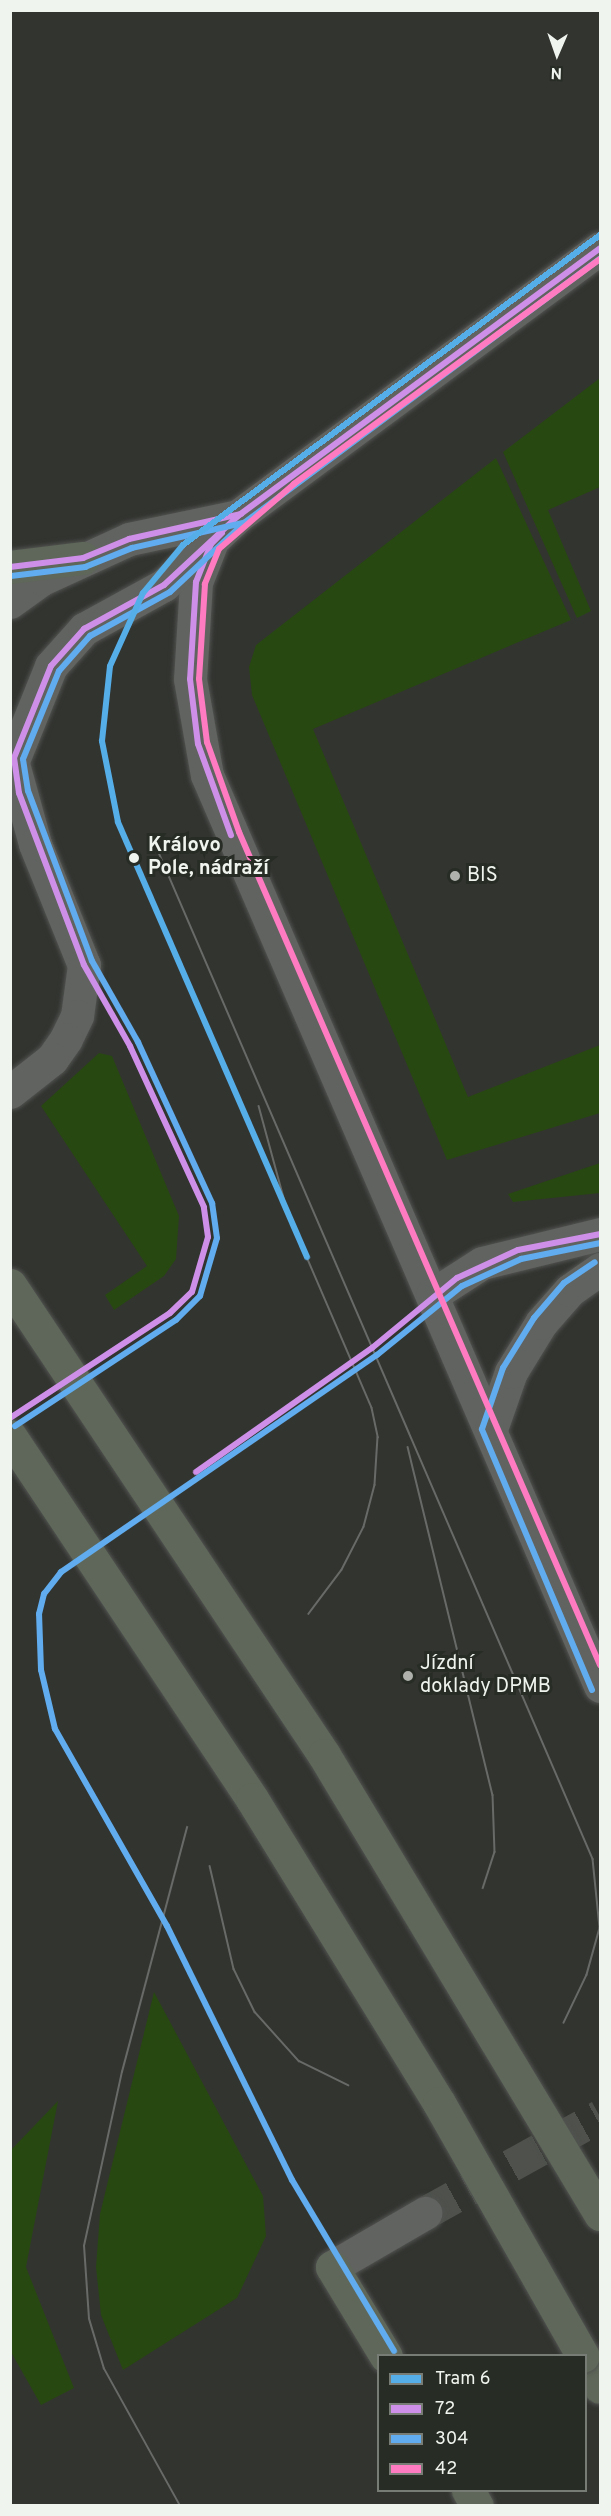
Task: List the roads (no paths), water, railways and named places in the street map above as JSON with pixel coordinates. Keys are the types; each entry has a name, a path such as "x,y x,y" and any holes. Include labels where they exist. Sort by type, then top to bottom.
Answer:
{"highway":[{"path":"10,567 83,558"},
{"path":"10,1285 324,1755 600,2214"},
{"path":"10,1436 258,1809 439,2103 582,2354"},
{"path":"332,2267 385,2354"},
{"path":"469,2492 477,2505"}],"street":[{"path":"10,1092 52,1059 66,1039 76,1016 84,965 32,836 12,756 51,666 70,642 155,591 211,544 238,516 600,248"},
{"path":"10,602 83,558 129,539 238,516"},
{"path":"211,544 196,582 190,643 198,744 235,845 491,1429 600,1686"},
{"path":"432,1295 482,1263 518,1250 600,1234"},
{"path":"491,1429 511,1371 542,1323 570,1290 600,1269"},
{"path":"332,2267 425,2213"}],"tunnel":[{"path":"425,2213 600,2116"}],"tram line":[{"name":"6","path":"307,1257 118,822 102,741 110,666 143,593 183,545 600,235"},
{"path":"157,848 593,1859 600,1928 587,1975 564,2023"},
{"path":"259,1106 285,1202"},
{"path":"307,1257 372,1408 378,1437 375,1485 364,1527 342,1570 309,1614"},
{"path":"408,1447 493,1795 495,1852 483,1888"},
{"path":"180,2506 104,2369 89,2319 84,2246 122,2072 187,1828"},
{"path":"210,1866 234,1969 255,2012 299,2061 348,2085"}],"place":[{"name":"Královo Pole, nádraží","path":"134,858"},
{"name":"BIS","path":"455,876"},
{"name":"Jízdní doklady DPMB","path":"408,1676"}]}
